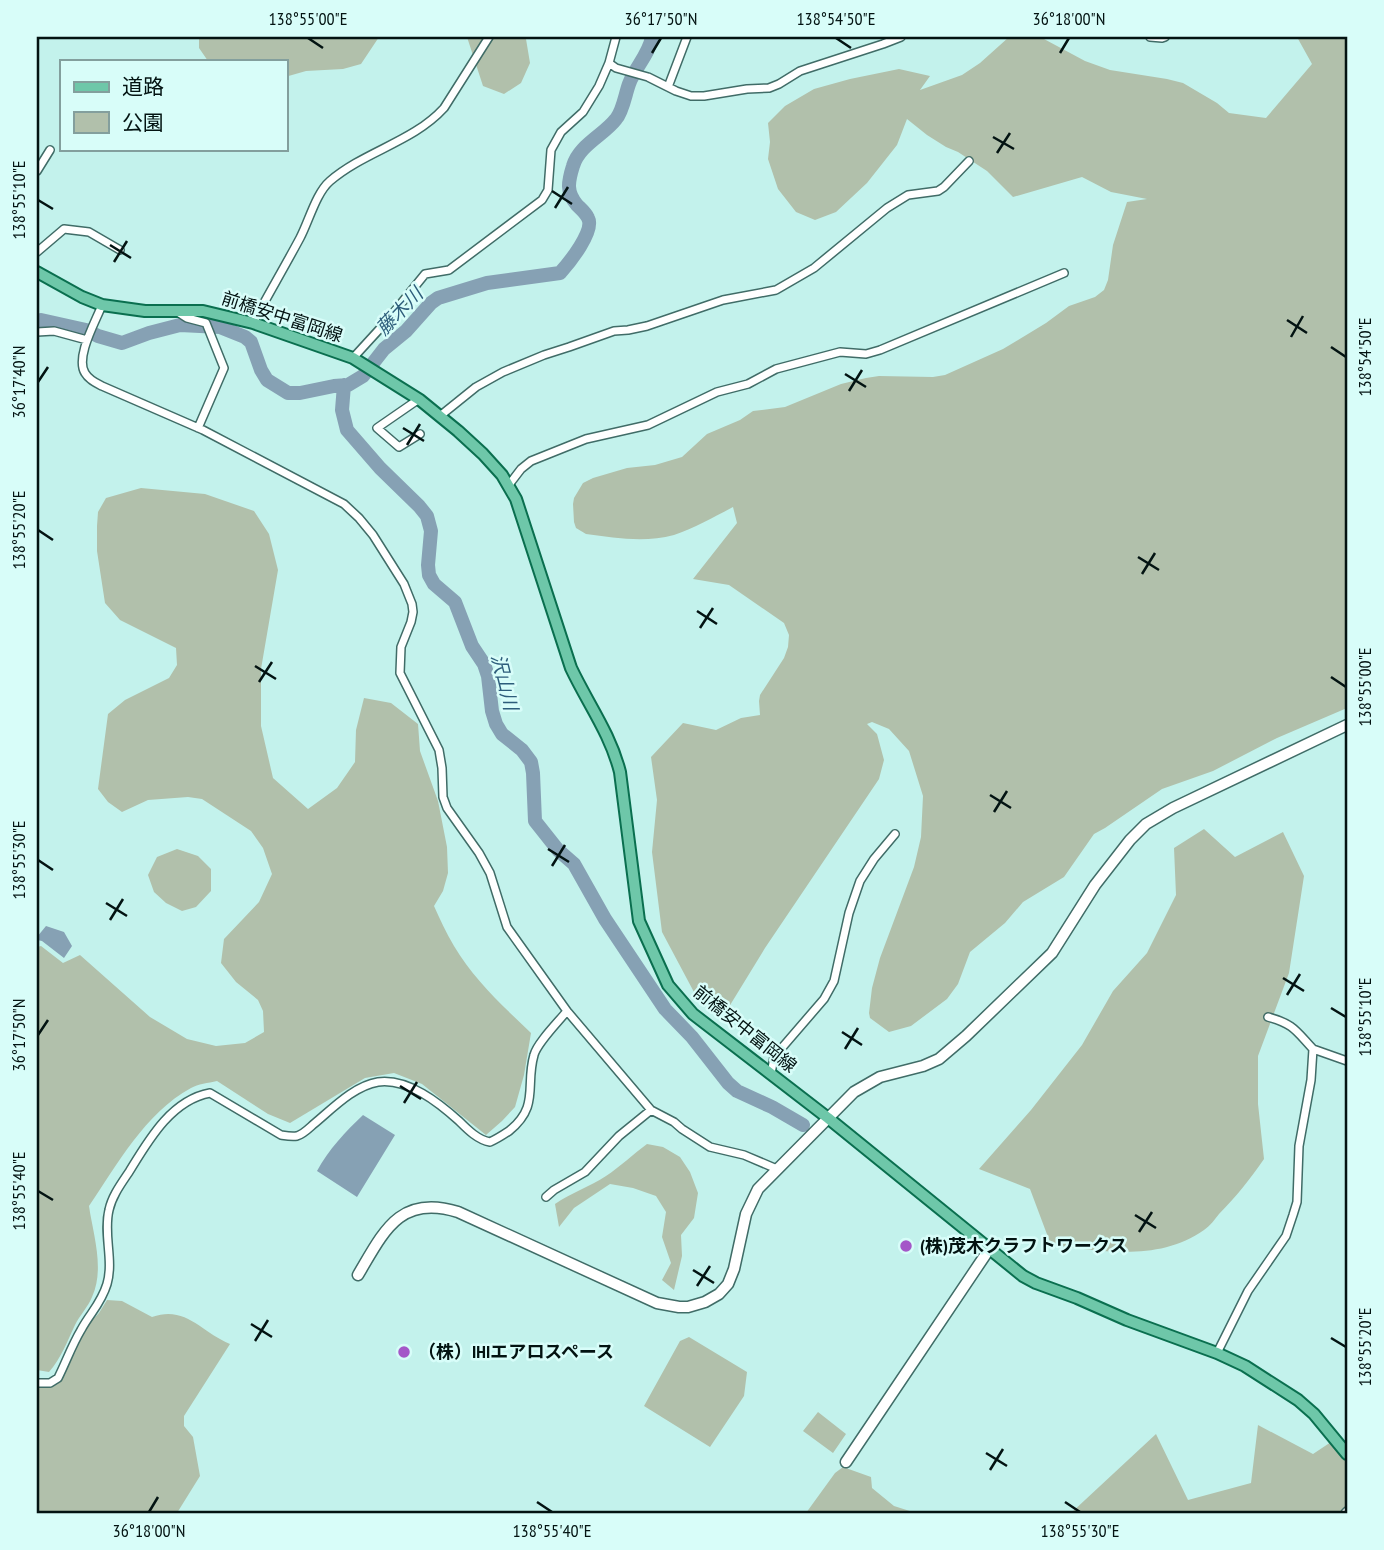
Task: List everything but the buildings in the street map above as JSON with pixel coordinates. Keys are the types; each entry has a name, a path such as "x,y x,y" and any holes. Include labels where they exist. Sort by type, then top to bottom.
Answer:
{"main road":[{"name":"前橋安中富岡線","path":"37,272 102,305 145,311 203,311 253,323 355,359 440,415 483,454 502,475 516,499 571,668 615,751 639,921 668,985 693,1014 828,1118 1012,1268 1036,1283 1245,1366 1298,1399 1347,1454"}],"street":[{"path":"253,323 301,236 324,186 360,160 421,129 435,117 444,108 489,37"},
{"path":"355,359 425,274 449,270 542,200 548,190 551,150 561,132 583,112 599,86 616,37"},
{"path":"668,87 687,37"},
{"path":"609,63 691,96 704,96 769,88 779,85 800,71 901,37"},
{"path":"1150,37 1165,37"},
{"path":"37,170 50,150"},
{"path":"440,415 476,387 544,355 614,331 647,326 723,300 776,290 814,268 887,208 908,195 938,191 944,187 969,161"},
{"path":"37,252 64,229 89,232 120,250"},
{"path":"508,486 531,461 586,439 648,425 717,392 748,384 776,369 840,352 866,354 880,350 1064,273"},
{"path":"102,305 88,338 82,365 91,380 198,428 344,504 373,535 404,584 412,604 411,622 401,647 400,673 439,750 443,797 447,808 490,873 508,927 567,1011 651,1110 710,1147 744,1154 778,1169"},
{"path":"176,311 187,318 206,323 223,368 198,428"},
{"path":"37,332 54,331 88,338"},
{"path":"419,399 377,428 399,447 420,434"},
{"path":"358,1275 383,1233 394,1222 405,1213 431,1206 458,1212 657,1303 688,1307 705,1302 719,1294 727,1284 734,1269 746,1214 758,1189 854,1092 880,1077 939,1059 965,1036 1052,953 1095,885 1146,824 1173,807 1347,725"},
{"path":"771,1074 774,1057 824,999 834,981 849,913 860,881 895,834"},
{"path":"37,1383 50,1383 58,1378 81,1328 100,1302 108,1280 108,1212 111,1203 142,1151 174,1112 200,1095 210,1093 281,1135 296,1136 354,1092 368,1084 389,1082 413,1088 441,1106 473,1134 490,1142 518,1123 524,1115 530,1097 534,1055 567,1011"},
{"path":"1268,1017 1295,1028 1313,1049 1347,1061"},
{"path":"1217,1353 1248,1291 1286,1236 1293,1215 1297,1202 1299,1146 1311,1080 1313,1049"},
{"path":"546,1197 585,1172 619,1136 651,1110"},
{"path":"846,1462 990,1248"}],"green space":[{"path":"199,37 379,37 361,64 343,69 306,71 287,76 287,60 207,60 199,48"},
{"path":"467,37 526,39 530,63 521,83 504,94 483,86"},
{"path":"1009,37 1044,39 1085,61 1110,70 1183,83 1229,113 1266,118 1312,64 1297,37 1347,37 1347,708 1277,738 1213,771 1162,789 1094,834 1064,877 1023,902 1005,923 970,952 958,984 947,999 911,1026 889,1032 870,1018 872,988 880,958 914,867 921,837 923,796 909,751 889,729 872,722 867,724 877,734 884,760 879,779 765,948 724,1015 695,994 662,932 652,852 657,800 651,757 683,723 716,730 741,718 760,715 760,695 784,658 789,635 784,623 729,585 693,579 737,523 733,507 674,535 630,539 586,534 576,528 574,498 583,483 593,478 682,457 707,434 740,420 753,411 785,407 841,384 866,378 945,375 1003,349 1069,306 1095,297 1104,290 1113,245 1127,202 1147,199 1111,192 1082,177 1013,197 987,171 927,135 907,119 897,145 867,183 836,212 815,220 796,212 778,189 768,159 768,123 785,106 814,89 899,69 930,76 920,90 962,75"},
{"path":"141,488 205,494 254,511 269,534 278,570 261,669 261,726 273,778 308,809 337,788 355,762 356,730 364,698 391,703 418,724 420,751 438,801 447,847 448,873 443,891 434,906 451,941 471,970 531,1033 515,1107 486,1135 422,1084 394,1073 365,1078 290,1123 268,1114 217,1081 194,1087 175,1099 160,1111 133,1141 89,1206 98,1263 96,1286 49,1372 37,1370 37,947 41,946 63,963 80,955 150,1017 187,1039 216,1046 245,1043 264,1032 263,1011 258,1000 236,982 221,963 224,939 259,902 272,874 263,848 251,831 202,799 188,797 148,800 122,812 108,802 98,789 108,714 125,700 169,678 177,665 176,648 120,620 105,603 97,551 98,512 106,498"},
{"path":"1204,829 1235,857 1283,832 1304,876 1289,973 1258,1056 1258,1104 1264,1159 1243,1188 1210,1224 1187,1240 1168,1247 1130,1252 1051,1245 1030,1189 979,1169 1031,1110 1082,1045 1113,991 1147,953 1176,895 1174,848"},
{"path":"177,849 198,856 211,869 211,891 196,907 182,911 166,903 154,892 148,875 157,857"},
{"path":"647,1144 663,1147 680,1157 690,1172 698,1193 694,1218 681,1235 682,1256 674,1290 662,1280 671,1263 662,1237 666,1212 656,1196 610,1184 574,1208 559,1227 555,1204 606,1176"},
{"path":"107,1300 122,1301 152,1317 174,1314 184,1317 230,1344 184,1416 184,1426 193,1437 200,1476 177,1513 37,1513 37,1387 52,1386 84,1329"},
{"path":"689,1337 747,1372 744,1396 710,1447 644,1406 680,1341"},
{"path":"818,1412 846,1434 833,1453 803,1431"},
{"path":"1258,1425 1313,1454 1331,1442 1347,1461 1347,1513 1071,1513 1156,1434 1188,1500 1251,1483"},
{"path":"843,1467 871,1477 872,1488 894,1506 916,1513 806,1513 835,1473"}],"water":[{"path":"46,926 64,932 72,946 64,958 37,940"},
{"path":"363,1115 395,1135 357,1197 317,1171 338,1141"}],"waterway":[{"name":"藤木川","path":"37,321 86,330 122,343 180,325 220,327 251,342 267,380 288,393 348,385 363,376 384,349 438,298 487,283 560,273 580,247 589,224 587,216 573,200 570,191 573,166 586,146 618,116 632,78 648,50 652,37"},
{"name":"沢山川","path":"344,385 342,410 347,430 427,516 431,531 429,575 434,584 455,602 472,646 484,664 496,724 502,734 522,750 531,762 535,821 558,850 574,864 605,919 665,1009 692,1037 728,1083 737,1091 803,1125"}],"place":[{"name":"(株)茂木クラフトワークス","path":"906,1246"},
{"name":"（株）IHIエアロスペース","path":"404,1352"}]}
